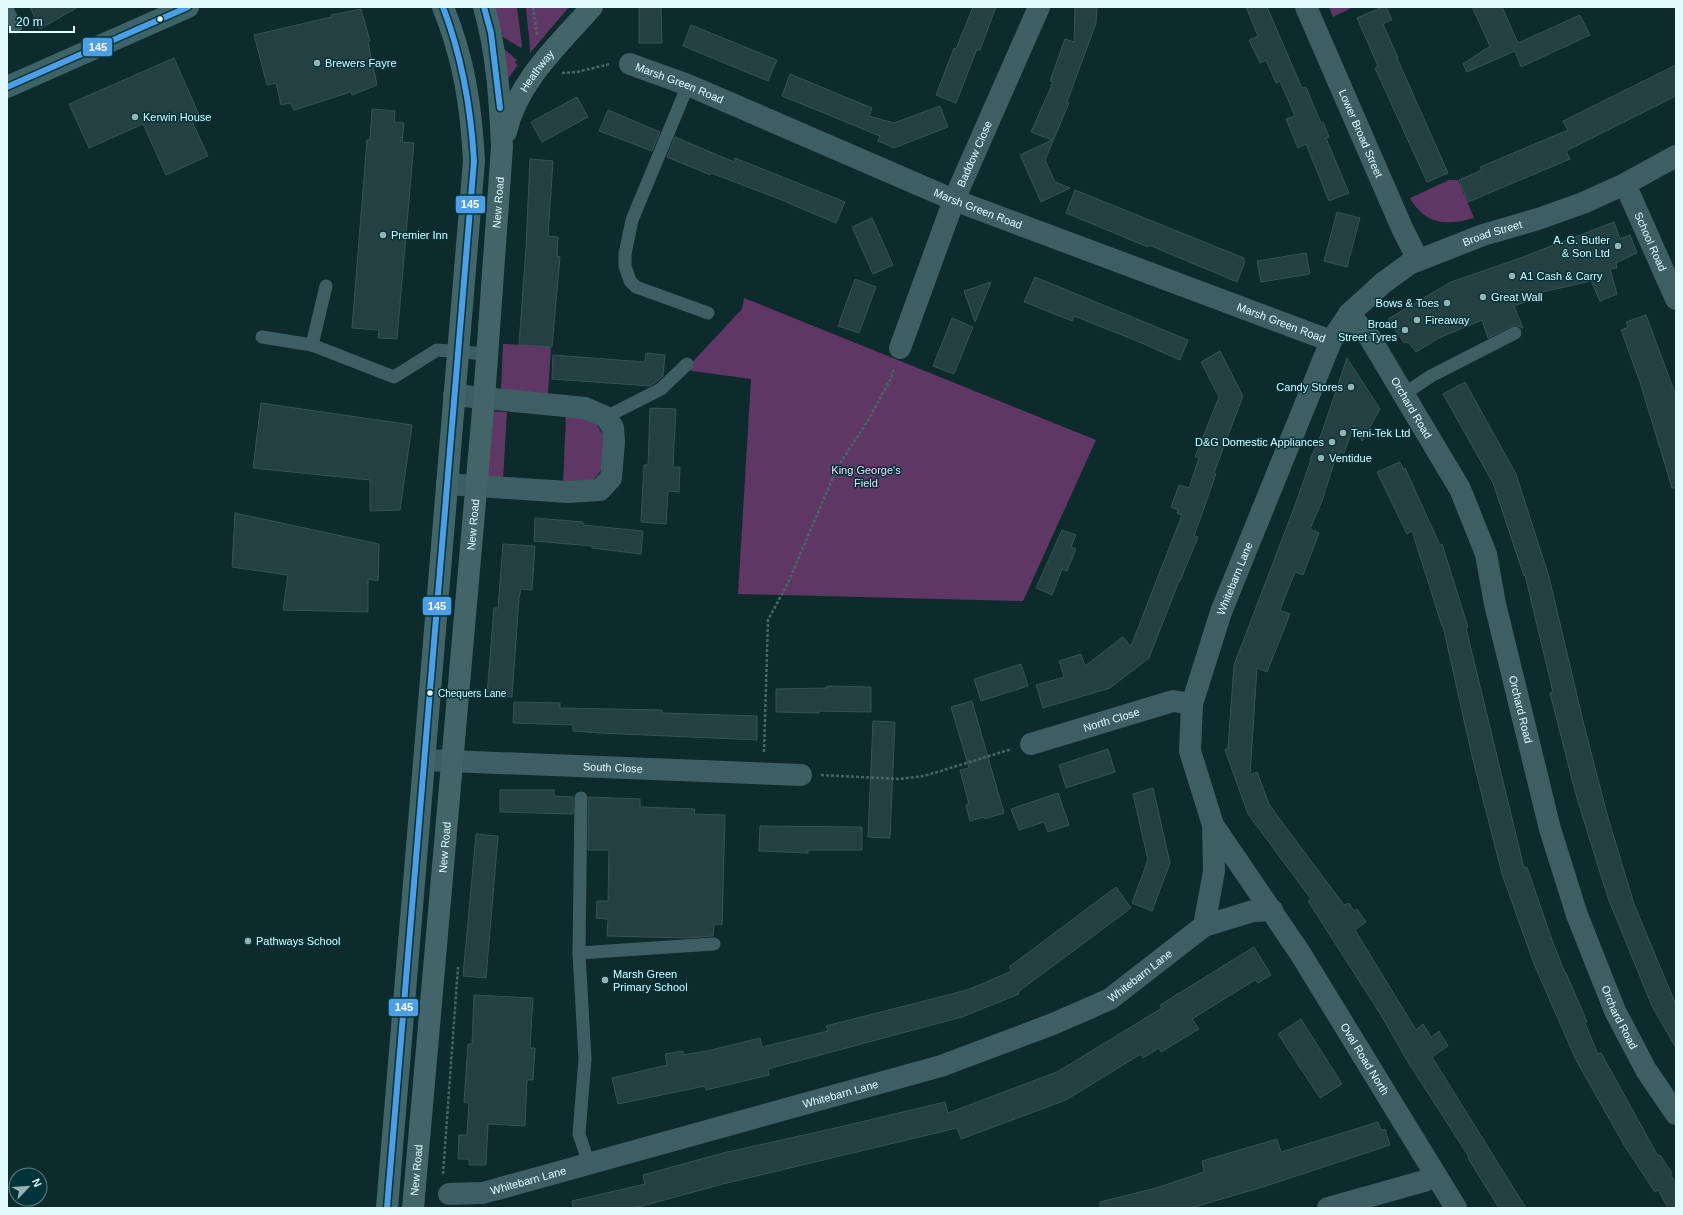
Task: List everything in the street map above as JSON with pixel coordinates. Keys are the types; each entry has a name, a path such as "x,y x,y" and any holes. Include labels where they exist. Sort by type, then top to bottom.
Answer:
{"main road":[{"path":"387,1208 474,154 471,107 466,79 443,7"},
{"name":"New Road","path":"413,1208 484,399 502,147 501,115 495,61 491,33 484,7"},
{"name":"Heathway","path":"502,147 512,109 520,95 545,61 592,7"}],"street":[{"path":"7,87 188,7"},
{"name":"Baddow Close","path":"900,348 954,200 1039,7"},
{"name":"Lower Broad Street","path":"1306,7 1402,228 1418,260"},
{"name":"Marsh Green Road","path":"630,64 688,85 954,200 1331,341"},
{"name":"Broad Street","path":"1331,341 1349,314 1383,283 1409,264 1483,235 1538,219 1583,203 1625,184 1676,156"},
{"name":"School Road","path":"1625,184 1676,299"},
{"name":"Orchard Road","path":"1349,314 1370,338 1460,489 1486,554 1495,604 1550,829 1577,915 1616,1011 1646,1070 1676,1114"},
{"name":"Whitebarn Lane","path":"1204,926 1214,871 1213,824 1190,752 1192,704 1221,612 1331,341"},
{"path":"454,395 484,399 500,399 548,406 585,408 606,417"},
{"name":"New Road","path":"447,484 568,492 600,490 610,478 614,442 613,428 606,417"},
{"name":"North Close","path":"1032,744 1173,701 1192,704"},
{"name":"South Close","path":"425,760 801,774"},
{"name":"Whitebarn Lane","path":"1213,824 1272,910"},
{"name":"Whitebarn Lane","path":"445,1186 482,1194 941,1066 1053,1024 1110,1000 1204,926 1253,911 1272,910"},
{"name":"Oval Road North","path":"1272,910 1300,953 1456,1208"},
{"path":"1328,1208 1424,1181 1435,1175"}],"lane":[{"path":"7,9 16,27"},
{"path":"688,85 632,220 625,254 625,266 630,281 636,287 708,313"},
{"path":"312,345 326,286"},
{"path":"1404,394 1431,376 1515,334"},
{"path":"262,337 312,345 394,377 438,350 487,354"},
{"path":"606,417 661,389 687,364"},
{"path":"581,798 579,953 585,1059 580,1134 589,1164"},
{"path":"579,953 714,944"}],"path":[{"path":"533,7 538,40"},
{"path":"556,71 569,73 618,63 630,64"},
{"path":"764,773 768,620 788,583 837,468 869,419 892,376 900,348"},
{"path":"801,774 899,779 924,776 1032,744"},
{"path":"445,1186 458,960"}],"green space":[{"path":"492,7 517,7 521,48 501,36 503,33 498,31"},
{"path":"526,7 569,7 530,53 530,42"},
{"path":"1329,7 1353,7 1333,17"},
{"path":"494,40 517,60 515,63 518,65 502,87"},
{"path":"1449,180 1458,180 1474,218 1455,222 1438,221 1423,214 1410,198"},
{"name":"King George's Field","path":"744,298 1096,440 1023,601 738,594 751,379 685,370 742,309"},
{"path":"503,344 551,346 548,394 501,391"},
{"path":"486,411 507,412 503,479 482,477"},
{"path":"566,414 592,418 603,436 605,443 604,460 597,477 588,484 563,485"}],"building":[{"path":"30,7 78,7 40,29"},
{"path":"639,7 661,7 662,43 639,43"},
{"path":"973,7 996,7 980,50 977,49 956,103 936,95 954,48 956,49"},
{"path":"1075,7 1097,7 1096,23 1067,102 1069,103 1045,160 1055,182 1070,188 1041,202 1020,155 1052,140 1031,132 1053,82 1050,81 1065,39 1074,42"},
{"path":"1246,7 1267,7 1302,88 1306,87 1321,123 1323,122 1329,137 1326,138 1349,193 1329,201 1306,144 1298,148 1286,119 1295,116 1280,81 1276,83 1266,60 1260,63 1249,40 1258,36"},
{"path":"1382,7 1386,7 1392,20 1383,24 1448,173 1427,182 1375,68 1378,66 1357,18"},
{"path":"1472,7 1502,7 1518,43 1580,15 1590,35 1521,67 1515,51 1467,72 1463,64 1490,46"},
{"name":"Brewers Fayre","path":"361,9 370,41 368,42 377,85 352,95 351,92 294,110 290,103 281,105 276,83 267,85 254,35 331,17 331,15"},
{"path":"691,25 777,60 768,81 683,46"},
{"name":"Kerwin House","path":"174,58 199,115 191,119 208,156 166,175 143,124 89,148 69,104"},
{"path":"1676,65 1676,96 1566,151 1570,159 1468,202 1459,180 1482,170 1480,167 1568,130 1563,121"},
{"path":"790,74 872,108 869,116 894,123 940,106 948,127 894,148 878,141 880,136 782,96"},
{"path":"577,97 588,117 542,142 531,122"},
{"name":"Premier Inn","path":"372,109 395,111 394,122 404,123 402,142 414,143 397,339 378,338 379,330 352,328 367,140 370,140"},
{"path":"608,110 660,132 652,151 599,131"},
{"path":"675,137 734,162 735,158 845,202 836,223 774,197 711,173 710,175 667,157"},
{"path":"530,159 553,161 548,236 558,237 557,256 560,257 552,347 519,345 526,248"},
{"path":"1075,190 1244,258 1244,265 1237,282 1149,245 1148,247 1066,213"},
{"path":"1337,212 1360,218 1347,267 1324,261"},
{"path":"872,218 893,265 873,274 852,227"},
{"path":"1614,222 1620,239 1630,235 1637,253 1616,263 1617,268 1610,269 1617,294 1600,301 1591,281 1538,293 1538,297 1514,306 1523,328 1516,325 1512,326 1488,338 1482,320 1439,338 1416,352 1408,342 1404,343 1388,319 1451,282 1515,260"},
{"path":"1306,253 1310,274 1261,282 1257,261"},
{"path":"1035,277 1188,340 1180,360 1074,316 1072,321 1024,302"},
{"path":"855,279 876,287 859,333 838,326"},
{"path":"991,282 975,322 964,291"},
{"path":"1646,315 1676,396 1676,488 1672,488 1640,382 1621,330 1628,327 1626,322"},
{"path":"952,318 973,327 954,374 933,366"},
{"path":"1220,351 1243,396 1214,473 1216,474 1194,536 1198,537 1149,658 1110,688 1043,708 1036,685 1064,677 1059,661 1081,654 1085,666 1123,637 1131,646 1182,515 1177,513 1178,510 1171,507 1179,485 1189,488 1199,458 1195,457 1219,397 1201,362"},
{"path":"646,353 665,355 663,376 650,386 552,379 553,355 645,362"},
{"path":"1347,358 1380,409 1362,441 1354,425 1344,453 1340,452 1337,460 1335,460 1322,501 1310,529 1319,533 1303,575 1295,572 1280,610 1290,614 1267,672 1257,668 1250,775 1257,772 1269,804 1279,818 1344,905 1349,903 1354,911 1357,909 1366,922 1355,930 1416,1030 1423,1024 1431,1037 1439,1031 1448,1046 1432,1057 1526,1208 1499,1208 1468,1158 1469,1157 1408,1062 1381,1015 1308,901 1311,899 1248,814 1225,750 1228,748 1234,665 1294,508 1310,460 1322,432"},
{"path":"1465,382 1516,474 1549,577 1583,721 1607,814 1634,904 1676,1005 1676,1048 1652,1006 1608,898 1576,795 1550,693 1553,692 1525,575 1524,576 1493,483 1443,394"},
{"path":"261,403 412,425 400,510 370,511 370,480 253,468"},
{"path":"650,408 676,409 673,467 680,467 679,492 668,491 666,524 641,522 644,465 648,465"},
{"path":"1400,462 1403,469 1405,468 1440,545 1442,544 1468,627 1466,628 1524,868 1527,867 1552,940 1587,1022 1585,1023 1598,1054 1601,1053 1658,1156 1660,1155 1672,1173 1670,1174 1676,1183 1676,1208 1668,1208 1658,1190 1655,1192 1624,1145 1576,1060 1534,964 1502,874 1472,756 1443,626 1412,531 1407,534 1377,472"},
{"path":"235,513 379,544 378,581 368,579 368,612 283,610 288,575 232,567"},
{"path":"535,518 583,522 583,525 643,531 641,554 592,548 592,546 534,541"},
{"path":"1062,530 1076,535 1071,547 1076,549 1067,571 1062,569 1052,595 1036,588"},
{"path":"503,544 535,546 532,590 521,589 519,598 512,697 487,695 494,608 498,608"},
{"path":"1021,664 1028,686 981,701 974,679"},
{"path":"827,686 871,687 871,712 776,712 776,689 827,688"},
{"path":"972,701 1004,813 985,819 984,817 970,821 966,805 969,804 960,770 969,768 951,707"},
{"path":"514,702 560,703 560,708 662,710 662,713 757,716 757,740 600,733 573,731 573,725 513,723"},
{"path":"873,721 895,722 890,838 868,837"},
{"path":"1108,749 1115,772 1066,788 1059,765"},
{"path":"1153,788 1170,863 1152,911 1132,903 1148,860 1133,794"},
{"path":"500,790 554,790 554,796 573,797 573,814 500,812"},
{"path":"1058,793 1069,825 1048,832 1044,822 1019,830 1011,809"},
{"path":"589,797 640,799 640,807 695,809 694,814 725,815 722,925 714,924 713,936 686,938 607,936 608,919 596,918 597,901 608,901 609,850 588,850"},
{"path":"760,826 862,827 862,850 808,850 808,853 759,851"},
{"path":"476,834 498,836 486,978 463,976"},
{"path":"1116,887 1131,908 1018,992 1019,994 962,1017 768,1069 769,1075 706,1090 705,1086 618,1104 612,1078 667,1065 665,1054 683,1051 683,1055 707,1051 760,1038 762,1047 828,1031 826,1026 967,990 1012,971 1009,967"},
{"path":"1254,947 1271,975 1258,983 1255,980 1192,1019 1199,1029 1161,1052 1159,1048 1143,1058 1141,1054 1066,1100 961,1139 957,1128 723,1184 635,1208 573,1208 572,1201 645,1184 643,1175 723,1153 945,1102 948,1113 1057,1072 1162,1008 1160,1005"},
{"path":"474,995 533,998 530,1048 535,1048 533,1080 527,1080 525,1126 488,1124 486,1165 469,1165 469,1159 458,1159 459,1135 467,1135 469,1103 464,1102 468,1044 472,1044"},
{"path":"1301,1019 1342,1084 1320,1098 1278,1034"},
{"path":"1378,1122 1381,1130 1385,1129 1390,1145 1266,1186 1191,1208 1100,1208 1100,1202 1156,1188 1204,1172 1202,1161 1277,1139 1281,1152"}],"transit line":[{"name":"145","path":"7,87 188,7"},
{"name":"145","path":"387,1208 474,161 468,102 460,64 450,26 443,7"},
{"name":"145","path":"484,7 491,33 500,108"}],"place":[{"name":"Brewers Fayre","path":"317,63"},
{"name":"Kerwin House","path":"135,117"},
{"name":"Premier Inn","path":"383,235"},
{"name":"A. G. Butler & Son Ltd","path":"1618,246"},
{"name":"A1 Cash & Carry","path":"1512,276"},
{"name":"Great Wall","path":"1483,297"},
{"name":"Bows & Toes","path":"1447,303"},
{"name":"Fireaway","path":"1417,320"},
{"name":"Broad Street Tyres","path":"1405,330"},
{"name":"Candy Stores","path":"1351,387"},
{"name":"Teni-Tek Ltd","path":"1343,433"},
{"name":"D&G Domestic Appliances","path":"1332,442"},
{"name":"Ventidue","path":"1321,458"},
{"name":"Chequers Lane","path":"430,693"},
{"name":"Pathways School","path":"248,941"},
{"name":"Marsh Green Primary School","path":"605,980"}]}
